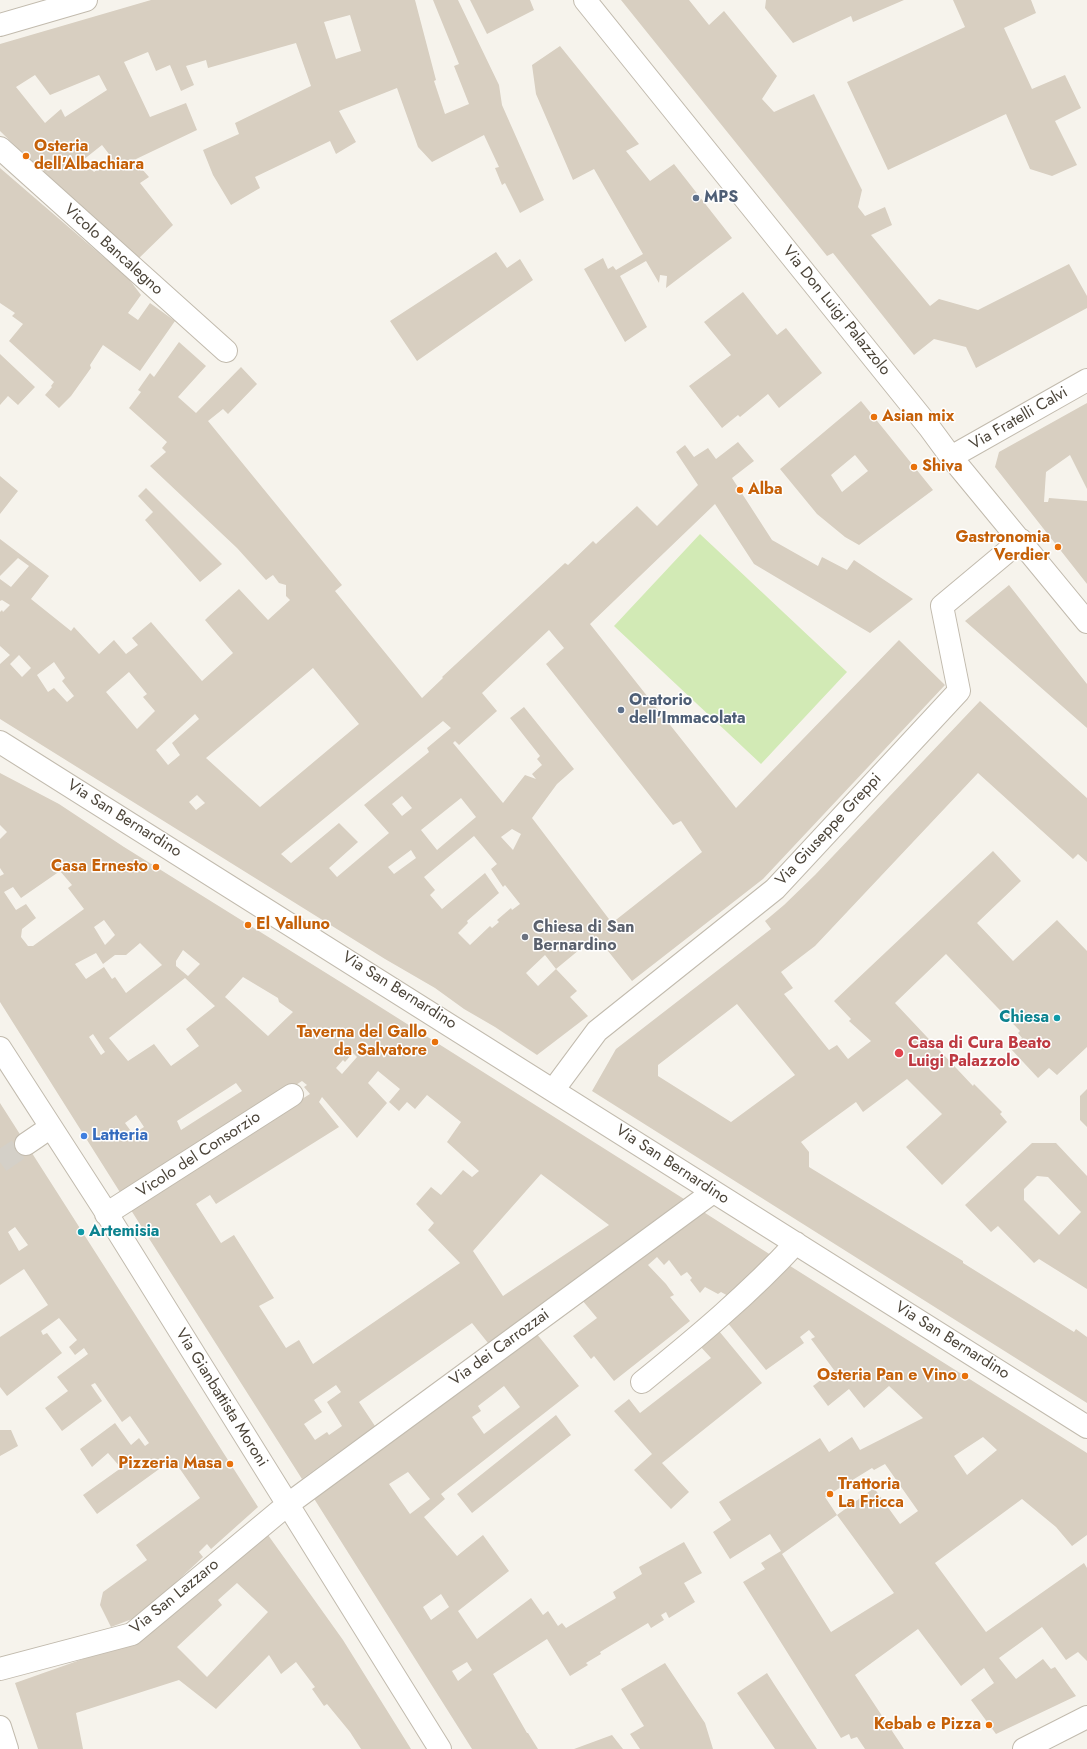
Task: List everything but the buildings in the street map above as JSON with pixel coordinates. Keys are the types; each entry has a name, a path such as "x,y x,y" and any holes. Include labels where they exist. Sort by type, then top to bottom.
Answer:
{"street":[{"path":"0,25 86,0"},
{"name":"Via Don Luigi Palazzolo","path":"585,0 929,427 951,457 1021,540 1087,622"},
{"name":"Vicolo Bancalegno","path":"0,148 226,352"},
{"name":"Via Fratelli Calvi","path":"951,457 1087,380"},
{"name":"Via Giuseppe Greppi","path":"554,1089 597,1031 775,889 959,691 942,606 1021,540"},
{"name":"Via San Bernardino","path":"0,742 554,1089 713,1192 1087,1427"},
{"name":"Via Gianbattista Moroni","path":"0,1048 106,1214 440,1749"},
{"name":"Vicolo del Consorzio","path":"106,1214 292,1095"},
{"path":"26,1144 51,1127"},
{"name":"Via dei Carrozzai","path":"287,1504 713,1192"},
{"path":"642,1382 710,1327 773,1268 796,1243"},
{"name":"Via San Lazzaro","path":"0,1669 132,1634 287,1504"},
{"path":"1024,1749 1087,1717"},
{"path":"0,1727 7,1749"}],"green space":[{"path":"700,534 847,672 761,764 614,626"}],"tunnel":[{"path":"0,1162 26,1144"}],"place":[{"name":"Osteria dell'Albachiara","path":"26,156"},
{"name":"MPS","path":"696,198"},
{"name":"Asian mix","path":"874,417"},
{"name":"Shiva","path":"914,467"},
{"name":"Alba","path":"740,490"},
{"name":"Gastronomia Verdier","path":"1058,547"},
{"name":"Oratorio dell'Immacolata","path":"621,710"},
{"name":"Casa Ernesto","path":"156,867"},
{"name":"El Valluno","path":"248,925"},
{"name":"Chiesa di San Bernardino","path":"525,937"},
{"name":"Chiesa","path":"1057,1018"},
{"name":"Taverna del Gallo da Salvatore","path":"435,1042"},
{"name":"Casa di Cura Beato Luigi Palazzolo","path":"899,1053"},
{"name":"Latteria","path":"84,1136"},
{"name":"Artemisia","path":"81,1232"},
{"name":"Osteria Pan e Vino","path":"965,1376"},
{"name":"Pizzeria Masa","path":"230,1464"},
{"name":"Trattoria La Fricca","path":"830,1494"},
{"name":"Kebab e Pizza","path":"989,1725"}]}
